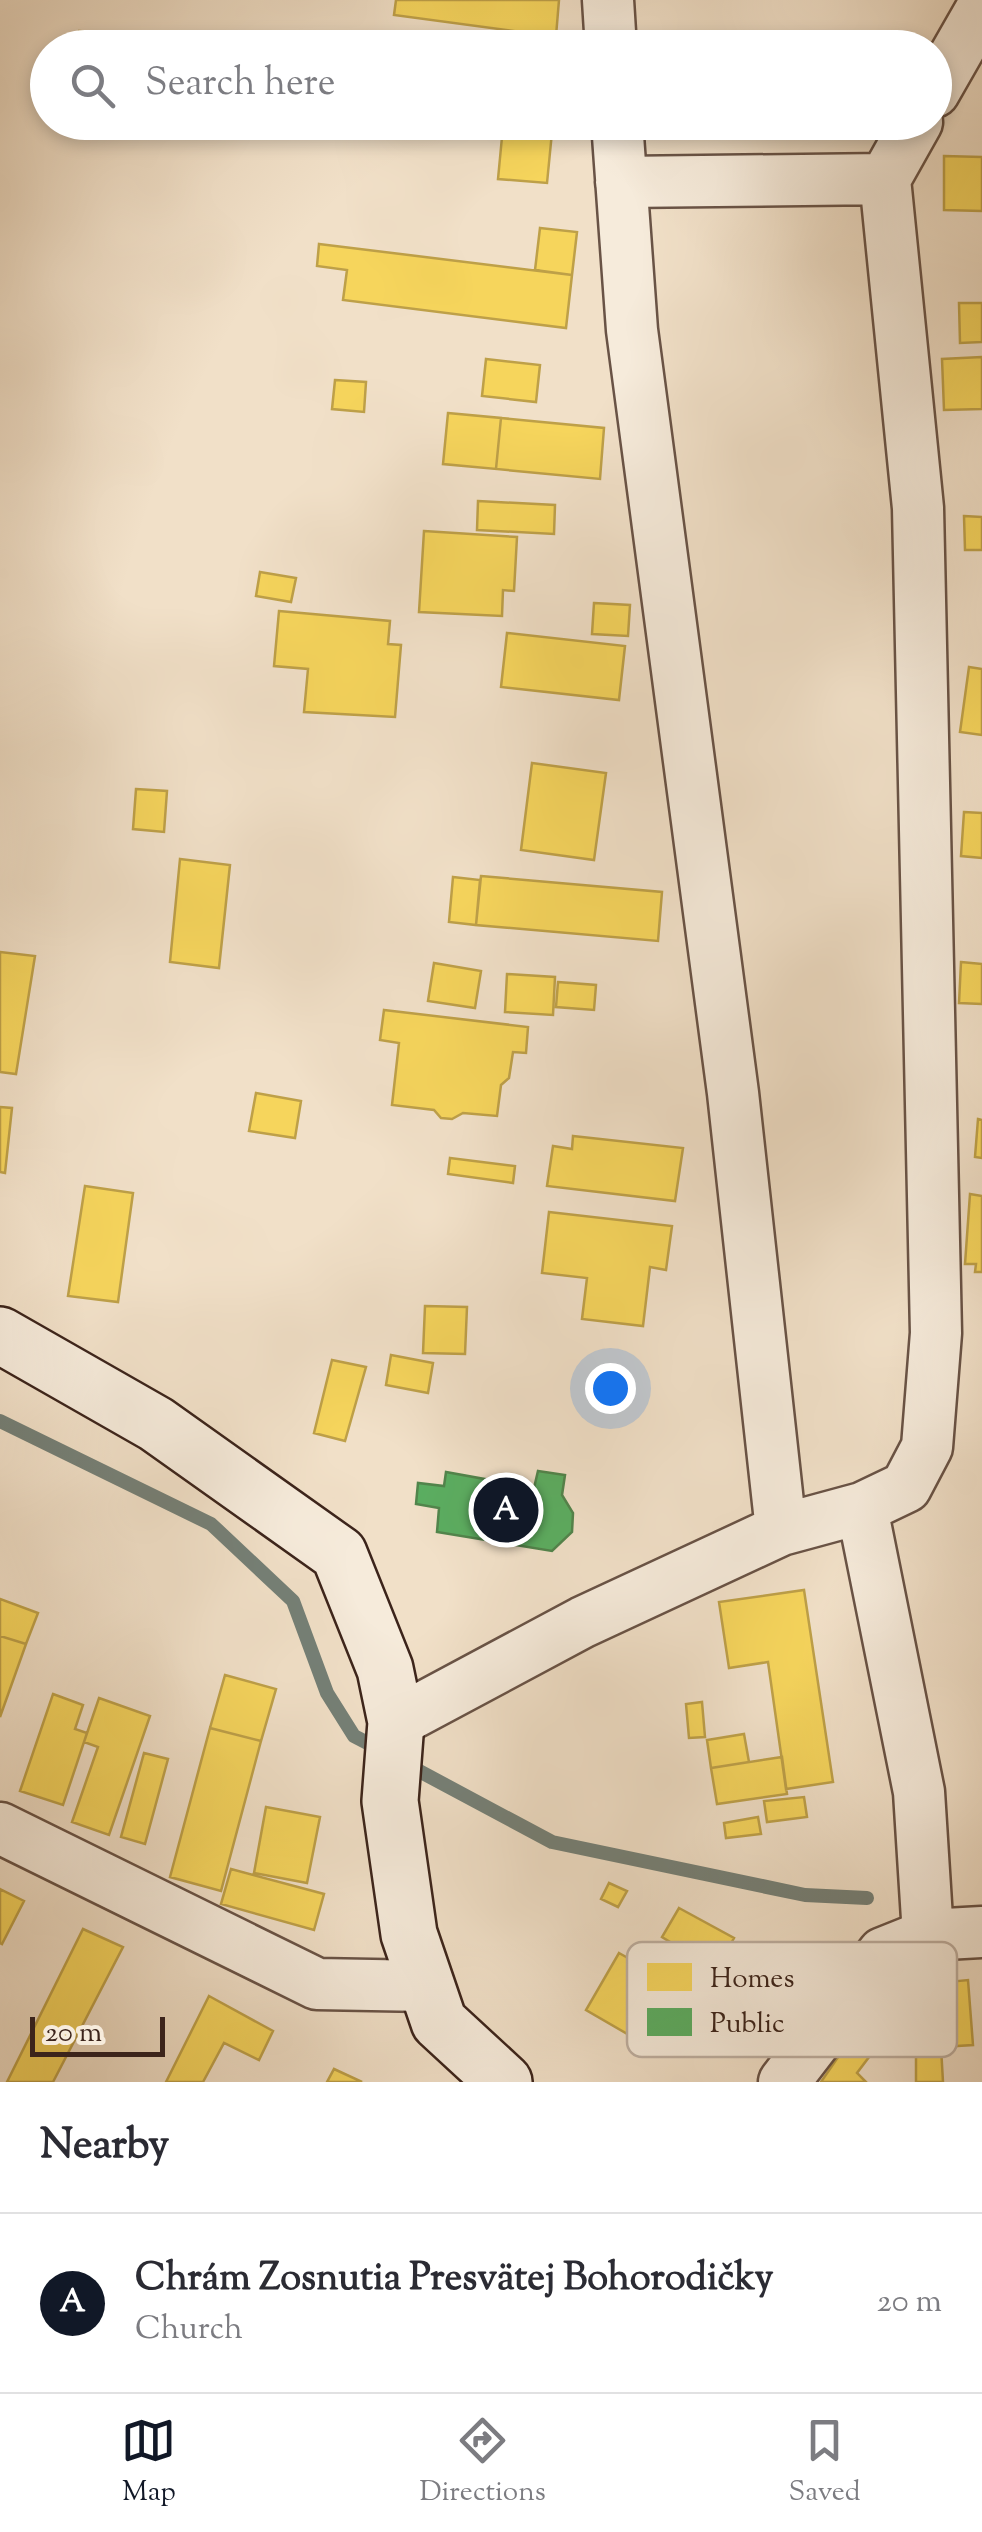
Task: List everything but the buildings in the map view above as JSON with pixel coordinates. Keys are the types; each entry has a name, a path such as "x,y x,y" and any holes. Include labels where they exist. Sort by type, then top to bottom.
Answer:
{"street":[{"path":"608,0 610,30"},
{"path":"952,60 982,8"},
{"path":"618,140 632,330 733,1093 781,1530"},
{"path":"396,1722 583,1622 781,1530 862,1508 906,1487 927,1447 936,1333 918,508 885,180 907,140"},
{"path":"622,182 885,180"},
{"path":"0,1335 156,1424 338,1554 385,1668 396,1722 390,1802 409,1934 440,2022 504,2082"},
{"path":"862,1508 919,1792 928,1935"},
{"path":"0,1828 317,1984 427,1986"},
{"path":"910,1942 928,1935 982,1932"},
{"path":"784,2082 803,2057"}],"waterway":[{"path":"0,1421 211,1524 293,1601 327,1693 354,1736 383,1751"},
{"path":"406,1764 552,1842 805,1895 867,1898"}],"place":[{"name":"Chrám Zosnutia Presvätej Bohorodičky","path":"506,1510"}]}
